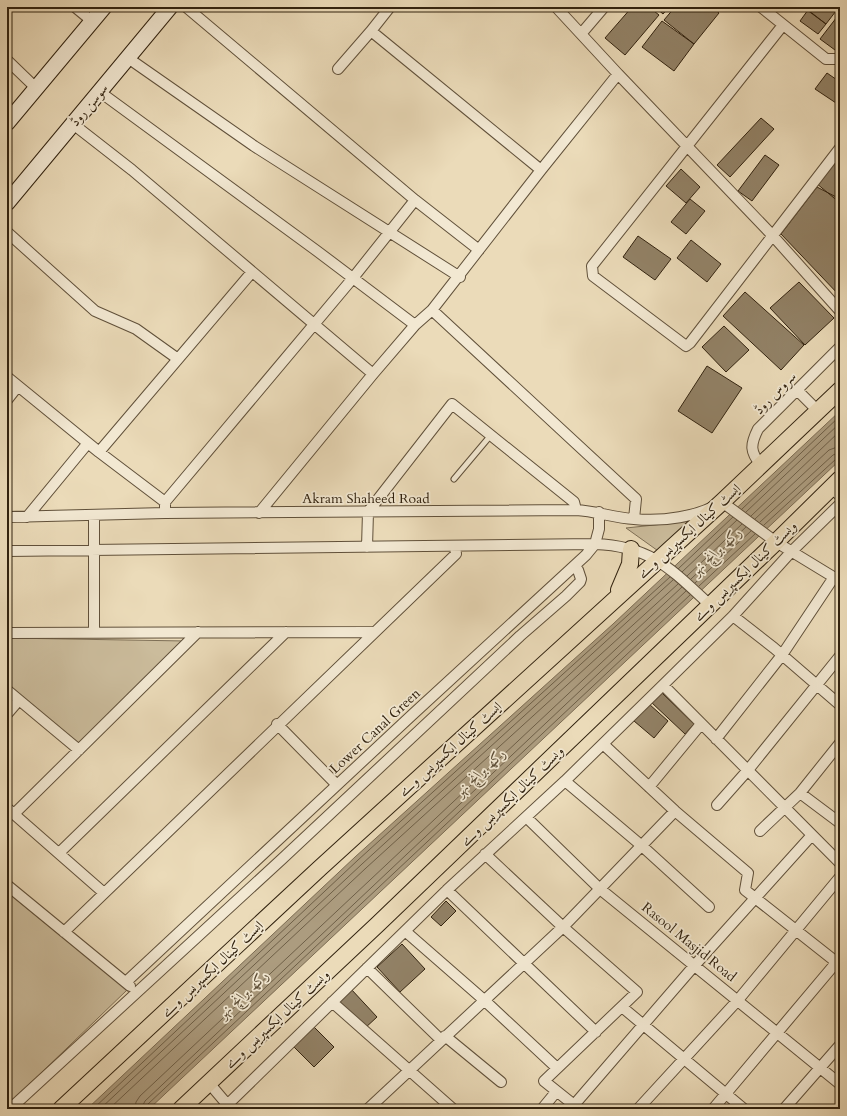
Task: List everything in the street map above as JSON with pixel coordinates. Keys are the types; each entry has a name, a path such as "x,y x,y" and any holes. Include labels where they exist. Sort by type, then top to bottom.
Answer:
{"main road":[{"name":"ایسٹ کینال ایکسپریس وے","path":"61,1109 320,868 594,618 663,563 725,505 761,465 817,410 840,390"},
{"name":"ویسٹ کینال ایکسپریس وے","path":"181,1109 395,908 772,539 837,487"},
{"path":"594,618 614,598 624,580 630,564 632,549"}],"street":[{"path":"75,7 92,21"},
{"path":"7,124 104,7"},
{"name":"سوسن روڈ","path":"7,203 170,7"},
{"path":"186,7 416,200 479,250"},
{"path":"338,69 390,7"},
{"path":"556,7 773,236 840,311"},
{"path":"581,34 604,7"},
{"path":"761,7 826,60 840,59"},
{"path":"783,25 688,147 592,266 593,276 686,346 690,343 840,148"},
{"path":"371,31 541,170"},
{"path":"128,58 254,146 460,277"},
{"path":"7,60 36,88"},
{"path":"259,513 373,374 415,325 432,310 460,277 541,170 618,74"},
{"path":"100,92 354,278 415,325"},
{"path":"73,124 132,170 373,374"},
{"path":"165,513 164,502 354,278 416,200"},
{"path":"7,232 95,311 136,329 178,358"},
{"path":"99,452 252,272"},
{"path":"432,310 636,499 634,520"},
{"name":"سروس روڈ","path":"761,465 753,456 752,446 758,429 840,347"},
{"path":"7,377 99,452 164,502"},
{"path":"7,400 18,386"},
{"path":"797,390 817,410"},
{"path":"367,547 368,512 452,404 574,502 576,510"},
{"path":"27,517 88,443"},
{"path":"209,1083 227,1108 446,890 565,781 663,685 733,616 791,552 840,504"},
{"path":"716,738 782,655 837,579 791,552 725,505"},
{"name":"Akram Shaheed Road","path":"7,517 165,513 576,510 599,512 634,520 695,514 725,505"},
{"path":"595,544 599,529 599,512"},
{"path":"94,515 94,633"},
{"path":"7,551 595,544 632,549 663,563 707,602"},
{"name":"Lower Canal Green","path":"126,982 586,555 595,544"},
{"path":"64,932 277,724 456,554 456,546"},
{"path":"10,1109 282,859 520,636 566,596 580,582 581,578 578,570 574,566"},
{"path":"733,616 782,655 840,705"},
{"path":"104,893 10,811 79,750 198,632"},
{"path":"59,854 286,632"},
{"path":"7,633 373,632"},
{"path":"717,805 748,770 840,656"},
{"path":"663,685 840,863"},
{"path":"7,690 79,750"},
{"path":"7,714 19,700"},
{"path":"277,724 337,785"},
{"path":"649,787 701,724"},
{"path":"760,831 784,806 800,793 840,743"},
{"path":"603,744 675,811 748,873 744,890 839,962 713,1109"},
{"path":"565,781 642,846 709,907"},
{"path":"800,793 840,823"},
{"path":"368,1109 563,927 675,811"},
{"name":"Rasool Masjid Road","path":"526,817 600,889 840,1084"},
{"path":"485,854 563,927 638,992 544,1081 576,1107 643,1024 812,835"},
{"path":"638,1109 738,1000 840,877"},
{"path":"7,884 126,982 136,992"},
{"path":"446,890 596,1032"},
{"path":"405,932 484,1000 557,1068"},
{"path":"367,968 443,1038 501,1082"},
{"path":"332,1002 453,1109"},
{"path":"622,1007 744,1109"},
{"path":"784,1109 840,1045"},
{"path":"542,1109 556,1092"}],"lane":[{"path":"454,479 491,435"}],"shaded area":[{"path":"692,521 661,553 626,528"},
{"path":"7,638 186,641 79,745 7,686"},
{"path":"7,892 127,990 7,1106"}],"water":[{"name":"رکھ برانچ نہر","path":"840,411 840,460 149,1109 87,1109 355,857 613,624"}],"building":[{"path":"632,7 649,7 659,15 625,55 605,38"},
{"path":"655,7 669,7 663,14"},
{"path":"675,7 712,7 719,13 694,44 664,20"},
{"path":"803,7 839,7 826,24"},
{"path":"808,10 826,24 818,34 800,21"},
{"path":"840,13 840,44 835,50 820,39"},
{"path":"662,21 694,44 674,71 642,47"},
{"path":"827,73 840,82 839,105 815,89"},
{"path":"761,118 774,129 730,177 717,165"},
{"path":"840,152 840,203 816,183"},
{"path":"765,155 779,165 752,201 738,191"},
{"path":"681,169 700,187 686,203 666,186"},
{"path":"817,187 840,199 840,296 781,234"},
{"path":"690,199 705,211 686,234 671,222"},
{"path":"638,236 671,259 655,280 623,257"},
{"path":"691,240 721,264 707,282 677,258"},
{"path":"799,282 834,318 805,345 770,308"},
{"path":"745,292 804,345 781,370 723,316"},
{"path":"724,326 749,350 726,372 702,347"},
{"path":"707,366 742,388 712,433 678,411"},
{"path":"661,692 694,724 685,734 651,702"},
{"path":"649,704 668,721 654,738 634,721"},
{"path":"446,901 456,911 441,926 431,917"},
{"path":"402,944 425,969 400,992 377,967"},
{"path":"351,989 377,1017 364,1029 339,1001"},
{"path":"314,1027 334,1047 314,1067 294,1047"}]}
